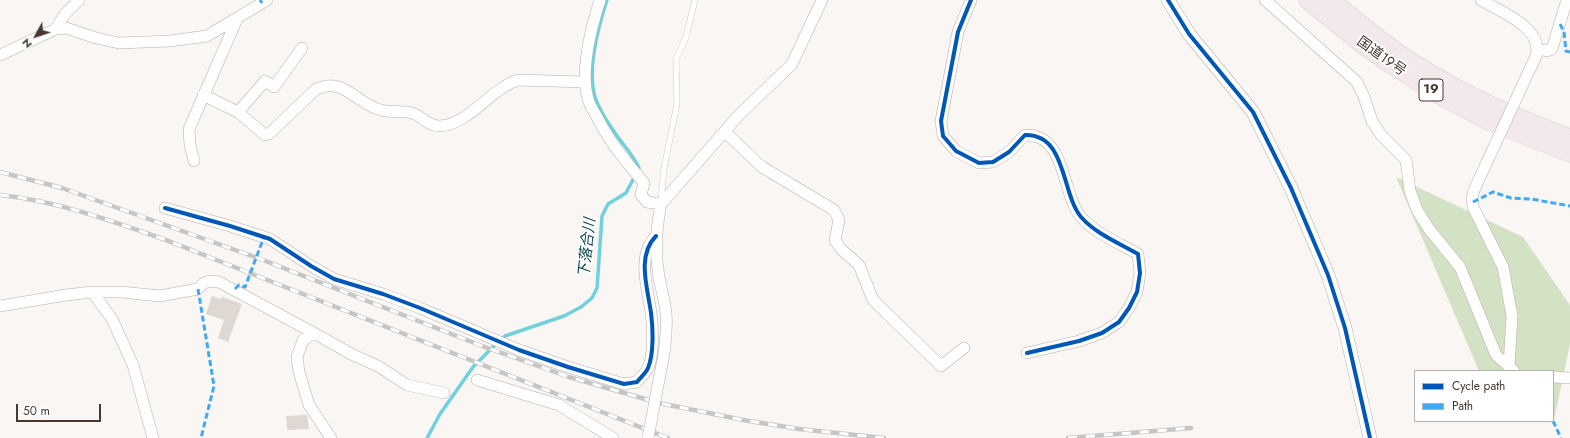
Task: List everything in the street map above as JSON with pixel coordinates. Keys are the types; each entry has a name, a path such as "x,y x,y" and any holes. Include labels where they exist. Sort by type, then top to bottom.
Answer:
{"highway":[{"name":"国道19号","path":"1308,0 1365,46 1440,95 1491,122 1570,153"},
{"name":"国道19号","path":"1330,0 1396,51 1431,73 1476,98 1540,128 1570,138"}],"street":[{"path":"56,29 64,14 79,0"},
{"path":"0,56 56,29 66,28 96,38 119,43 170,41 207,36 267,0"},
{"path":"600,0 591,28 585,82 589,102 612,145 644,183 642,195 647,202 661,204"},
{"path":"648,438 666,336 666,313 659,275 656,236 661,204 739,116 792,64 822,0"},
{"path":"971,0 958,32 941,121 942,136 956,151 979,163 993,162 1009,152 1025,135 1034,135 1049,143 1060,162 1070,198 1081,217 1096,230 1138,254 1140,273 1137,292 1130,308 1119,322 1102,333 1079,341 1027,353"},
{"path":"1168,0 1189,34 1253,112 1291,188 1328,275 1345,328 1370,438"},
{"path":"1265,0 1357,82 1364,96 1372,121 1382,136 1406,160 1410,191 1418,210 1429,229 1460,267 1496,355 1512,369"},
{"path":"1481,0 1530,31 1535,39 1537,53 1474,190 1472,198 1474,207 1503,267 1512,316 1512,369"},
{"path":"1537,53 1552,49 1567,0"},
{"path":"194,161 190,145 189,129 237,19"},
{"path":"238,112 265,81 274,87 302,48"},
{"path":"203,95 238,112 265,135 269,134 315,90 323,85 333,85 343,88 370,106 382,111 412,113 428,123 439,126 453,123 466,116 507,83 518,80 585,82"},
{"path":"725,132 762,167 834,210 839,220 835,240 841,249 859,265 873,300 941,366 964,348"},
{"path":"165,208 270,239 311,266 334,278 391,296 505,345 568,367 624,384 637,382 648,369 652,354 651,315 644,272 647,252 652,240 656,236"},
{"path":"0,306 92,292 120,292 160,296 198,289 203,283 210,280 219,282 314,333 353,356 378,366 407,385 444,393"},
{"path":"92,292 112,319 133,365 153,438"},
{"path":"314,333 303,340 297,357 298,364 309,405 330,438"},
{"path":"1554,377 1570,378"},
{"path":"477,380 559,405 613,438"}],"lane":[{"path":"661,204 664,168 677,104 676,59 686,37 695,0"}],"green space":[{"path":"1396,177 1523,237 1570,305 1570,344 1554,420 1554,370 1479,370"}],"building":[{"path":"212,296 221,299 222,297 242,304 228,342 218,338 224,320 206,314"},
{"path":"307,415 309,429 287,430 286,416"}],"waterway":[{"name":"下落合川","path":"427,438 440,414 473,367 505,336 564,316 581,307 592,298 597,288 602,216 608,204 626,193 639,168 634,158 616,135 603,114 595,97 592,74 593,62 597,35 607,0"}],"railway":[{"path":"0,172 62,188 263,260 482,346 569,377 659,403 743,420 799,429 884,438"},
{"path":"0,195 63,207 105,219 166,240 668,438"},
{"path":"1068,438 1191,428"}],"marked path":[{"path":"1560,24 1564,32 1566,51 1570,52"},
{"path":"1473,202 1493,192 1511,198 1531,199 1570,206"},
{"path":"235,289 239,285 245,287 264,237"},
{"path":"198,289 214,386 201,438"},
{"path":"1553,422 1561,438"}],"cycle path":[{"path":"971,0 958,32 941,121 943,136 956,151 979,163 993,162 1009,152 1025,135 1039,137 1049,144 1056,154 1075,207 1081,217 1108,238 1138,254 1140,273 1137,292 1129,308 1119,322 1102,333 1079,341 1027,353"},
{"path":"1168,0 1189,34 1253,112 1291,188 1328,275 1345,328 1370,438"},
{"path":"165,208 270,239 334,279 383,294 420,308 519,350 624,384 637,382 646,372 650,362 652,348 652,326 646,283 645,263 646,253 656,236"}]}
